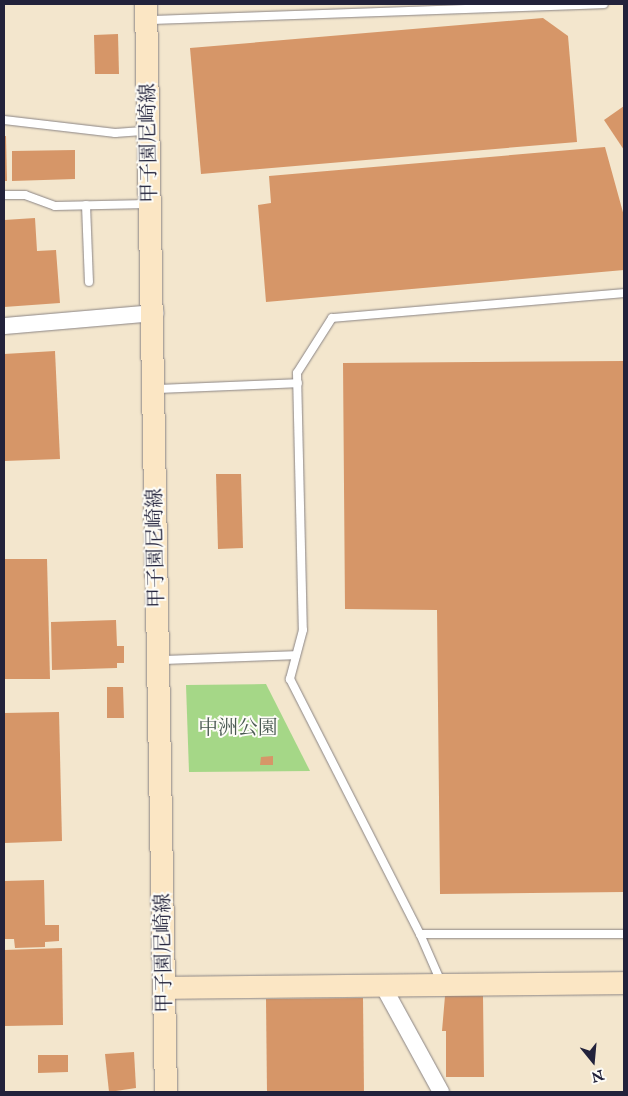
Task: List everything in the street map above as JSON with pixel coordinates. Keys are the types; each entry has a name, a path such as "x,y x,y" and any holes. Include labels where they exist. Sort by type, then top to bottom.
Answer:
{"main road":[{"name":"甲子園尼崎線","path":"146,12 150,204 155,314 154,389 166,1092"},
{"path":"164,988 624,983"}],"street":[{"path":"4,326 155,314"},
{"path":"383,986 441,1092"}],"lane":[{"path":"146,12 604,4"},
{"path":"4,120 115,133 148,130"},
{"path":"4,195 25,194 56,206 150,204"},
{"path":"86,205 89,282"},
{"path":"443,985 420,934 290,679 303,630 297,373 332,318 624,293"},
{"path":"154,389 298,383"},
{"path":"158,660 296,655"},
{"path":"420,934 624,934"}],"green space":[{"name":"中洲公園","path":"266,684 310,771 189,772 186,685"}],"building":[{"path":"543,18 568,36 577,142 201,174 190,48"},
{"path":"118,34 119,74 95,74 94,35"},
{"path":"624,106 624,150 604,120"},
{"path":"4,136 6,136 7,181 4,181"},
{"path":"605,147 624,216 624,270 266,302 258,205 271,203 269,176"},
{"path":"75,150 75,179 12,181 12,151"},
{"path":"35,218 37,251 56,250 60,303 4,307 4,220"},
{"path":"55,351 60,459 4,461 4,354"},
{"path":"624,361 624,892 440,894 437,610 345,609 343,363"},
{"path":"216,474 241,474 243,548 218,549"},
{"path":"4,559 47,559 50,679 4,679"},
{"path":"116,620 117,646 124,646 124,663 117,663 117,668 52,670 51,622"},
{"path":"107,687 123,687 124,718 107,718"},
{"path":"59,712 62,841 4,843 4,713"},
{"path":"273,756 273,765 260,765 261,757"},
{"path":"44,880 45,925 59,925 59,941 45,942 45,947 15,948 14,939 4,939 4,881"},
{"path":"62,948 63,1025 4,1026 4,950"},
{"path":"445,996 483,996 484,1077 446,1077 446,1031 442,1031"},
{"path":"363,998 364,1092 267,1092 266,999"},
{"path":"134,1052 136,1088 109,1092 105,1054"},
{"path":"38,1055 68,1055 68,1072 38,1073"}]}
